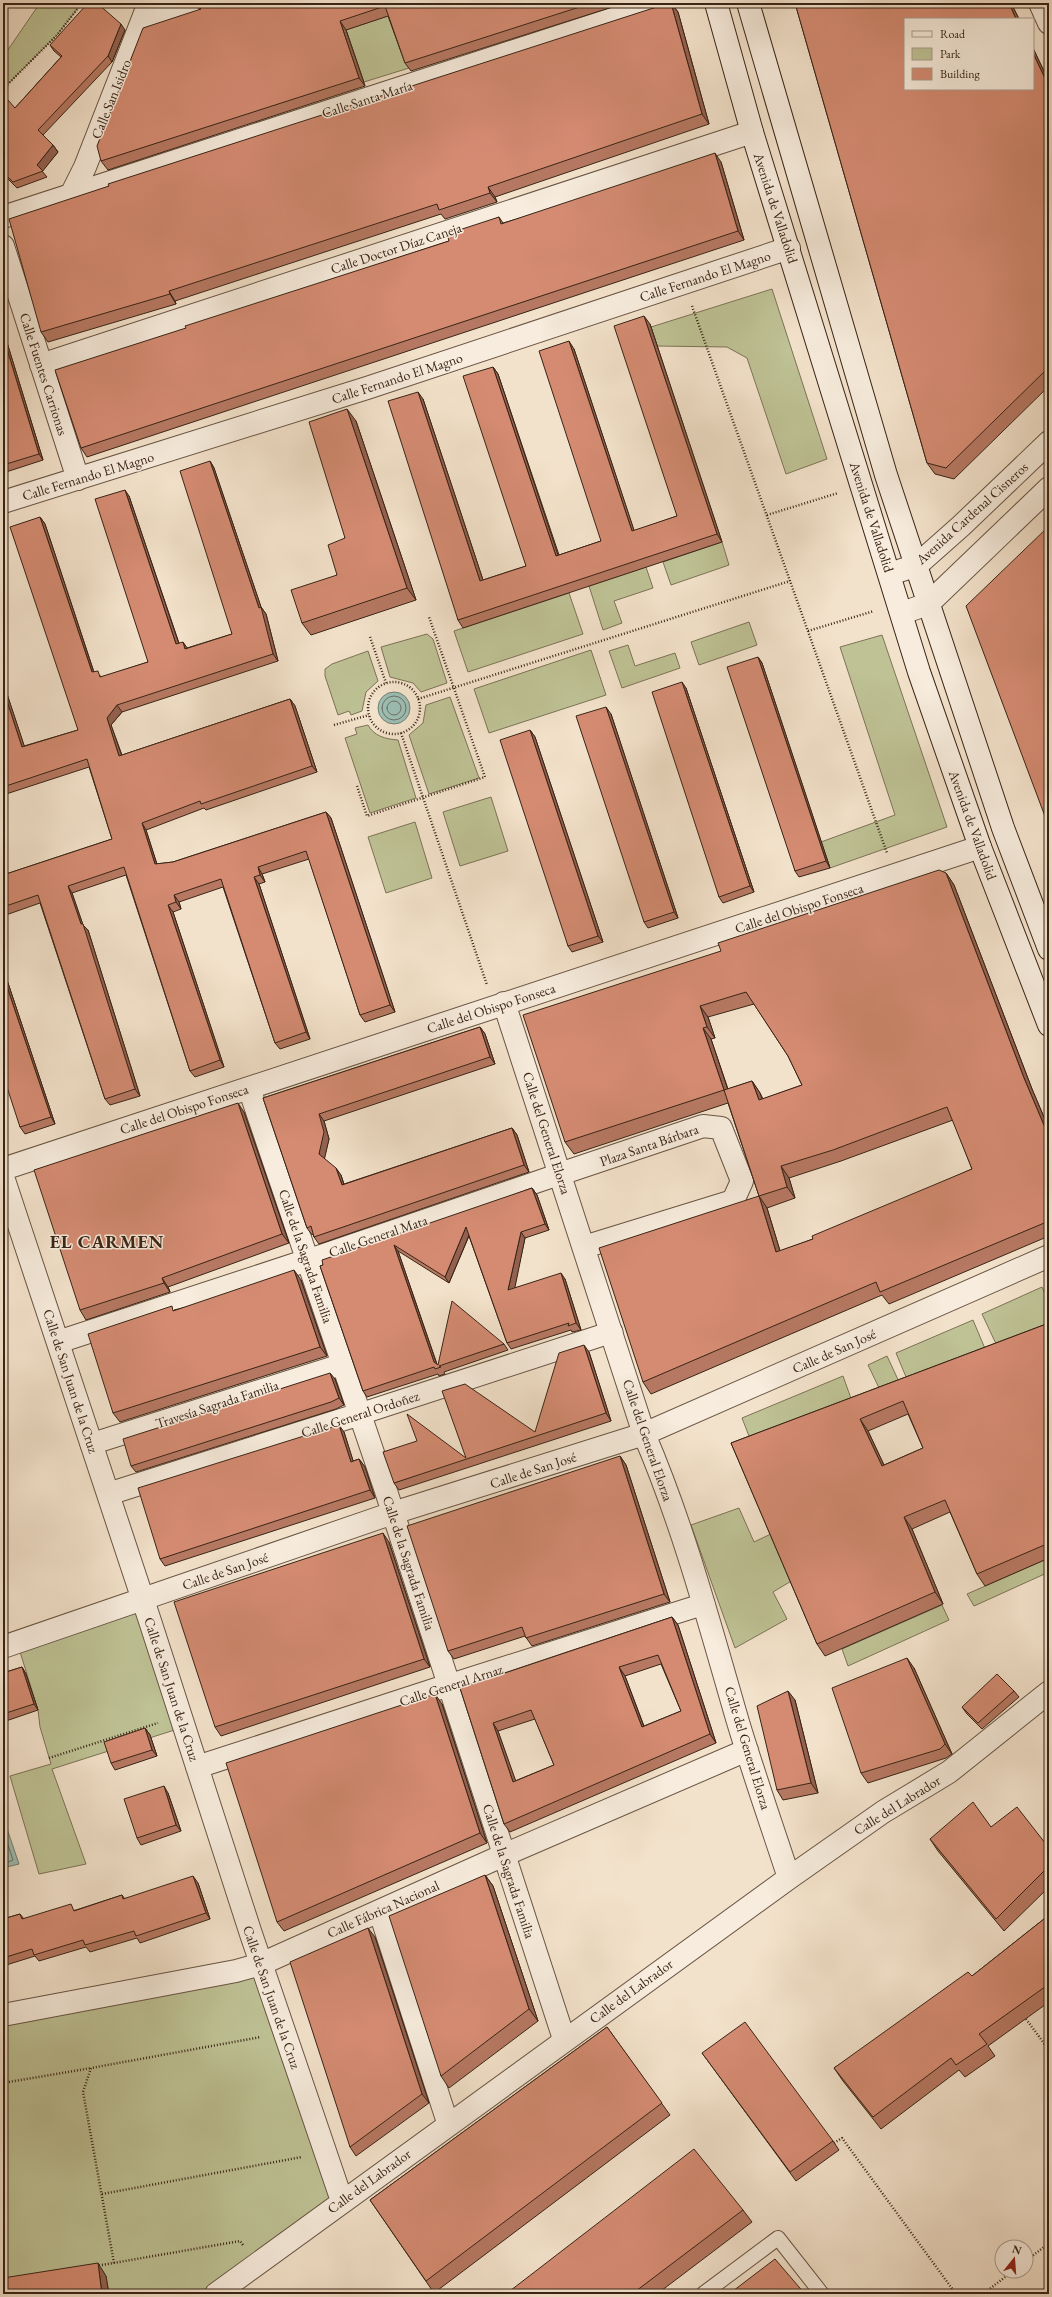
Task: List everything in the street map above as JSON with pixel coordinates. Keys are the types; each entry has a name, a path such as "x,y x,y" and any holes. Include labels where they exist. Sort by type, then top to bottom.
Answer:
{"street":[{"path":"146,11 196,3"},
{"name":"Calle Santa María","path":"3,218 71,194 662,3"},
{"name":"Avenida de Valladolid","path":"716,3 752,132 920,672 980,847 1049,1025"},
{"name":"Avenida de Valladolid","path":"748,3 886,475 1004,828 1049,949"},
{"name":"Calle San Isidro","path":"71,194 85,167 146,11"},
{"name":"Calle Doctor Díaz Caneja","path":"41,365 752,132"},
{"name":"Calle Fuentes Carrionas","path":"3,246 78,479"},
{"name":"Calle Fernando El Magno","path":"3,502 360,390 789,248"},
{"name":"Avenida Cardenal Cisneros","path":"890,574 917,565 961,526 1049,442"},
{"path":"901,608 928,604 1049,488"},
{"name":"Calle del Obispo Fonseca","path":"3,1169 980,847"},
{"name":"Calle del General Elorza","path":"499,1005 560,1174 644,1434 656,1463 704,1604 747,1750 789,1878"},
{"name":"Calle de la Sagrada Familia","path":"249,1088 394,1513 564,2040"},
{"name":"Plaza Santa Bárbara","path":"560,1174 704,1126 721,1128 742,1181 733,1201 584,1247"},
{"name":"Calle General Mata","path":"58,1342 308,1260 560,1174"},
{"name":"Calle de San Juan de la Cruz","path":"3,1177 181,1716 261,1964 342,2201"},
{"name":"Calle de San José","path":"3,1647 394,1513 644,1434 1049,1256"},
{"name":"Calle General Ordoñez","path":"108,1494 612,1332"},
{"name":"Travesía Sagrada Familia","path":"91,1444 343,1364"},
{"name":"Calle General Arnaz","path":"197,1767 704,1604"},
{"name":"Calle del Labrador","path":"216,2294 448,2124 789,1878 883,1812 949,1772 1049,1692"},
{"name":"Calle Fábrica Nacional","path":"3,2015 236,1971 261,1964 504,1855 747,1750"},
{"path":"380,1911 448,2124"}],"lane":[{"path":"703,2294 778,2238 822,2294"}],"path":[{"path":"3,89 57,36 82,3"},
{"path":"685,282 895,876"},
{"path":"767,515 861,485"},
{"path":"418,699 454,689 790,582"},
{"path":"808,631 901,608"},
{"path":"357,786 367,816 485,777 429,617"},
{"path":"370,637 386,683"},
{"path":"386,683 402,683 415,692 418,699 419,716 412,727 401,733 384,732 372,722 369,714 369,699 373,692 386,683"},
{"path":"334,725 369,714"},
{"path":"401,733 499,1005"},
{"path":"49,1758 181,1716"},
{"path":"1026,2019 1049,2050"},
{"path":"3,2083 284,2032"},
{"path":"92,2068 83,2092 114,2263"},
{"path":"834,2143 842,2138 956,2294"},
{"path":"102,2194 324,2152"},
{"path":"92,2266 240,2241"},
{"path":"1034,2255 1049,2243"},
{"path":"982,2294 1002,2279"}],"green space":[{"path":"40,3 82,3 57,35 3,89 3,57"},
{"path":"391,15 409,68 364,82 346,30"},
{"path":"772,289 827,459 786,474 747,358 727,347 657,346 651,327"},
{"path":"722,542 729,565 671,585 663,562"},
{"path":"646,567 653,588 614,601 622,623 603,630 589,586"},
{"path":"569,593 583,634 468,672 454,631"},
{"path":"749,622 757,645 699,665 691,642"},
{"path":"427,634 433,639 447,683 421,692 413,683 390,677 381,647"},
{"path":"882,635 947,827 830,868 821,842 895,815 840,647"},
{"path":"628,645 635,666 675,653 680,668 622,688 609,651"},
{"path":"591,650 606,695 489,733 474,689"},
{"path":"368,651 378,681 366,692 362,711 351,715 349,711 338,715 325,676 325,669 332,664"},
{"path":"450,697 479,778 429,794 409,735 423,723 426,705"},
{"path":"368,725 373,732 380,736 398,740 416,798 370,813 345,738 357,734 355,728"},
{"path":"491,797 508,851 460,866 443,812"},
{"path":"415,822 432,878 386,893 368,837"},
{"path":"1042,1287 1049,1302 1049,1323 997,1346 982,1314"},
{"path":"973,1320 986,1351 909,1384 896,1353"},
{"path":"887,1356 901,1386 882,1394 868,1365"},
{"path":"843,1376 853,1404 754,1449 742,1418"},
{"path":"739,1508 754,1542 773,1533 793,1580 773,1592 787,1619 735,1648 691,1525"},
{"path":"1049,1558 1049,1572 974,1606 967,1594"},
{"path":"142,1600 184,1727 52,1769 86,1864 39,1874 10,1776 51,1764 40,1727 38,1710 17,1642"},
{"path":"942,1605 949,1620 848,1666 842,1649"},
{"path":"261,1964 342,2201 216,2294 109,2294 106,2276 3,2291 3,2015"}],"water":[{"path":"391,692 397,692 406,696 410,708 406,720 397,724 391,724 382,720 378,711 378,705 382,696"},
{"path":"3,1817 19,1864 3,1868"}],"building":[{"path":"88,3 97,3 121,24 108,56 38,130 53,145 37,165 43,171 13,182 3,172 3,105 8,100 15,108 62,56 50,45"},
{"path":"197,3 592,3 405,63 385,6 340,21 359,78 101,161 97,146 143,28 201,9 196,5"},
{"path":"671,3 702,114 488,187 490,193 439,210 437,204 169,291 170,294 41,332 9,219 109,186 108,184"},
{"path":"795,3 1009,3 1016,18 904,18 904,90 1034,90 1034,55 1049,87 1049,367 946,468 927,463"},
{"path":"715,153 738,231 81,448 55,370 186,328 185,326 449,241 447,234 499,217 501,224"},
{"path":"644,316 717,534 458,620 388,401 418,392 480,581 526,566 463,376 493,367 556,556 601,541 539,351 569,341 632,531 677,516 614,326"},
{"path":"3,336 39,454 3,465"},
{"path":"347,409 407,588 302,623 291,590 337,575 328,545 345,538 309,422"},
{"path":"210,461 259,608 261,607 273,654 117,705 107,718 119,756 290,699 312,766 201,804 200,801 142,823 155,864 173,862 326,812 390,1005 360,1015 306,851 258,867 260,875 254,877 306,1032 275,1043 221,879 174,895 176,902 168,905 220,1060 190,1071 124,867 68,886 81,924 83,924 135,1089 105,1099 38,895 3,907 3,875 112,839 87,759 3,787 3,689 22,747 78,730 10,527 40,517 92,672 98,671 100,677 148,662 95,499 125,490 176,644 183,642 185,649 232,634 180,471"},
{"path":"1049,526 1049,827 966,606"},
{"path":"758,657 826,861 795,871 727,667"},
{"path":"682,682 750,886 719,897 652,692"},
{"path":"606,707 674,912 644,922 576,716"},
{"path":"530,730 598,936 568,946 500,740"},
{"path":"939,870 946,873 1024,1078 1049,1137 1049,1221 880,1292 876,1282 643,1382 599,1248 759,1196 724,1090 565,1142 523,1015 721,951 718,943","holes":["746,992 788,1056 802,1085 759,1100 752,1081 724,1090 703,1028 707,1027 700,1006","947,1107 972,1169 812,1236 813,1239 776,1252 759,1196 787,1187 781,1166 833,1150"]},
{"path":"3,975 51,1117 20,1127 3,1075"},
{"path":"480,1027 490,1057 319,1114 324,1132 319,1154 336,1168 342,1185 512,1128 524,1165 314,1237 311,1226 307,1228 263,1098"},
{"path":"238,1103 282,1234 162,1278 164,1283 80,1310 34,1170"},
{"path":"532,1188 545,1224 521,1232 508,1290 561,1273 576,1323 568,1326 569,1323 507,1343 466,1227 445,1277 394,1245 434,1362 438,1365 452,1301 504,1344 439,1366 441,1367 435,1369 434,1367 363,1391 320,1266 323,1265 322,1260"},
{"path":"294,1270 320,1347 113,1413 88,1334 172,1306 173,1311"},
{"path":"1049,1323 1049,1543 977,1574 945,1500 904,1517 935,1592 817,1644 731,1443","holes":["903,1401 923,1448 882,1466 860,1419"]},
{"path":"584,1345 606,1413 394,1483 383,1452 417,1441 407,1414 466,1458 442,1391 465,1384 535,1432 559,1353"},
{"path":"330,1373 339,1398 331,1402 131,1466 123,1439"},
{"path":"339,1425 351,1462 359,1459 370,1490 160,1559 138,1488"},
{"path":"620,1456 664,1594 526,1638 522,1627 448,1651 407,1526"},
{"path":"383,1533 424,1659 215,1727 174,1602"},
{"path":"672,1617 710,1734 504,1824 460,1688","holes":["658,1655 681,1711 642,1727 619,1667","531,1710 554,1765 513,1782 493,1723"]},
{"path":"907,1658 945,1744 940,1749 861,1773 832,1688"},
{"path":"22,1667 34,1704 3,1714 3,1673"},
{"path":"997,1674 1014,1691 978,1723 962,1707"},
{"path":"788,1691 811,1783 777,1790 757,1706"},
{"path":"435,1694 480,1833 277,1922 226,1763"},
{"path":"145,1728 152,1750 111,1763 104,1742"},
{"path":"164,1786 176,1825 137,1838 124,1799"},
{"path":"973,1802 991,1827 1017,1807 1049,1848 1049,1866 996,1919 930,1839"},
{"path":"485,1875 529,2009 441,2076 389,1916"},
{"path":"193,1876 206,1913 136,1936 134,1931 85,1945 83,1940 34,1955 32,1949 3,1958 3,1919 20,1914 22,1919 71,1904 74,1911 122,1895 123,1899"},
{"path":"1049,1915 1049,1984 979,2034 987,2044 956,2065 951,2058 873,2117 834,2068 968,1972 972,1976"},
{"path":"368,1928 422,2094 350,2147 290,1962"},
{"path":"745,2022 833,2141 790,2172 702,2053"},
{"path":"607,2027 662,2103 426,2281 370,2200"},
{"path":"694,2149 743,2210 632,2294 506,2294"},
{"path":"775,2259 805,2294 729,2294"},
{"path":"98,2263 102,2294 3,2294 3,2278"}],"district":[{"name":"EL CARMEN","path":"107,1242"}]}
